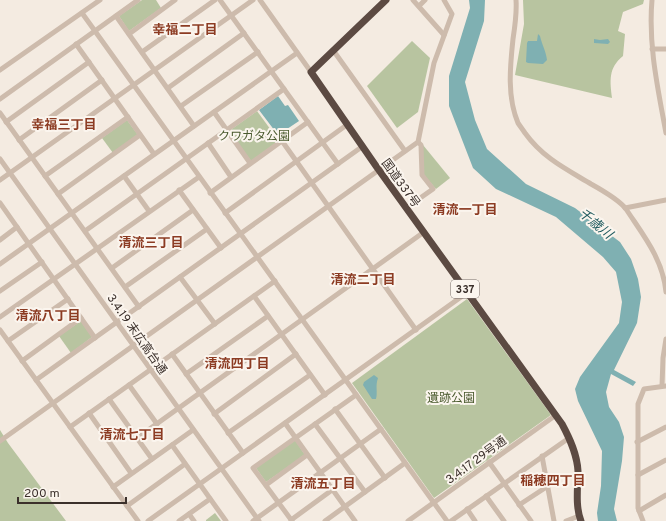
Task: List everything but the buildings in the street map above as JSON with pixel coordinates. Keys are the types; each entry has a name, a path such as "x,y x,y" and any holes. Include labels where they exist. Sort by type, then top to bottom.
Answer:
{"highway":[{"path":"311,72 386,0"},
{"name":"国道337号","path":"311,72 379,171 556,415 569,438 576,459 578,469 578,509 580,519"}],"street":[{"path":"0,70 100,0"},
{"path":"0,99 138,0"},
{"path":"129,34 175,0"},
{"path":"142,52 216,0"},
{"path":"220,0 338,164"},
{"path":"0,180 253,0"},
{"path":"260,0 311,72"},
{"path":"413,0 444,35"},
{"path":"419,6 425,0"},
{"path":"406,208 433,189 422,175 420,145 418,142 432,74 452,14 444,0"},
{"path":"516,0 516,21 510,81 511,95 518,124 534,145 547,158 606,193 625,208 647,239 664,270 666,292"},
{"path":"652,0 650,28 652,49 666,133"},
{"path":"82,13 447,521"},
{"path":"116,16 194,126"},
{"path":"168,88 244,33"},
{"path":"76,44 154,154"},
{"path":"652,49 666,49"},
{"path":"333,50 405,151"},
{"path":"181,106 258,52"},
{"path":"0,264 297,53"},
{"path":"6,122 89,62"},
{"path":"19,140 102,80"},
{"path":"85,231 284,89"},
{"path":"214,112 250,164"},
{"path":"0,113 139,307"},
{"path":"45,176 128,117"},
{"path":"210,193 308,122"},
{"path":"225,213 348,124"},
{"path":"58,194 140,135"},
{"path":"282,141 416,330"},
{"path":"0,441 418,142"},
{"path":"208,143 231,177"},
{"path":"36,380 363,146"},
{"name":"3.4.19 末広高台通","path":"0,159 179,409 256,520"},
{"path":"124,176 150,211"},
{"path":"0,317 199,177"},
{"path":"179,190 221,248"},
{"path":"625,208 666,200"},
{"path":"1,206 95,338"},
{"path":"112,268 193,210"},
{"path":"0,240 17,227"},
{"path":"125,287 207,229"},
{"path":"137,438 424,232"},
{"path":"0,291 42,262"},
{"path":"180,277 215,324"},
{"path":"70,427 275,281"},
{"path":"148,521 468,292"},
{"path":"254,296 324,395"},
{"path":"8,341 68,299"},
{"path":"186,374 268,316"},
{"path":"22,361 81,318"},
{"path":"0,330 138,521"},
{"path":"643,521 639,510 637,442 638,404 644,389 664,386 663,358 666,339"},
{"path":"172,354 243,453"},
{"path":"214,414 296,354"},
{"path":"228,432 310,375"},
{"path":"129,385 157,424"},
{"path":"332,490 291,520 253,468 356,394"},
{"path":"109,399 152,459"},
{"path":"335,409 384,478"},
{"path":"89,413 132,473"},
{"name":"3.4.17 29号通","path":"408,521 556,415"},
{"path":"285,423 355,521"},
{"path":"315,424 365,492"},
{"path":"637,442 666,427"},
{"path":"256,520 278,502 381,429"},
{"path":"113,486 193,430"},
{"path":"451,521 569,438"},
{"path":"172,445 226,521"},
{"path":"266,485 307,455"},
{"path":"542,456 554,521"},
{"path":"638,475 666,460"},
{"path":"489,462 531,521"},
{"path":"325,521 405,463"},
{"path":"127,506 185,464"},
{"path":"519,504 548,486"},
{"path":"486,496 504,521"},
{"path":"639,510 666,496"},
{"path":"179,521 210,499"},
{"path":"467,510 476,521"},
{"path":"189,514 194,521"},
{"path":"566,521 580,519"}],"green space":[{"path":"142,0 156,0 161,8 129,31 119,16"},
{"path":"523,0 644,0 643,4 623,12 618,31 625,34 623,56 612,70 612,98 515,75 524,24"},
{"path":"412,41 430,58 418,112 397,128 367,86"},
{"name":"クワガタ公園","path":"257,111 279,141 251,161 229,131"},
{"path":"127,120 138,135 113,153 102,138"},
{"path":"423,145 450,178 436,189 423,174"},
{"name":"遺跡公園","path":"467,299 551,415 434,498 352,383"},
{"path":"81,321 92,337 71,353 59,336"},
{"path":"0,430 8,443 66,521 0,521"},
{"path":"295,440 305,455 266,482 256,468"},
{"path":"215,513 221,521 206,521 206,520"}],"water":[{"path":"469,0 485,0 484,21 465,82 475,120 487,149 526,184 575,208 620,242 631,259 638,279 641,297 637,323 614,370 636,382 633,386 611,374 606,392 609,407 619,422 624,437 622,461 614,509 617,521 598,521 597,513 601,486 602,451 578,401 575,389 580,377 619,323 622,302 616,272 603,257 556,217 496,189 473,168 449,106 449,76 470,8"},
{"path":"538,34 540,36 547,60 543,64 528,63 526,62 527,43 528,41 537,41"},
{"path":"594,39 608,39 610,42 608,44 594,43"},
{"path":"278,96 285,106 288,105 299,121 278,135 259,110"},
{"path":"374,375 378,378 377,396 376,399 372,399 363,385 364,382"}],"district":[{"name":"幸福二丁目","path":"185,29"},
{"name":"幸福三丁目","path":"64,124"},
{"name":"清流一丁目","path":"465,209"},
{"name":"清流三丁目","path":"151,242"},
{"name":"清流二丁目","path":"363,279"},
{"name":"清流八丁目","path":"48,315"},
{"name":"清流四丁目","path":"237,363"},
{"name":"清流七丁目","path":"132,434"},
{"name":"稲穂四丁目","path":"553,480"},
{"name":"清流五丁目","path":"323,483"}],"water label":[{"name":"千歳川","path":"596,223"}]}
